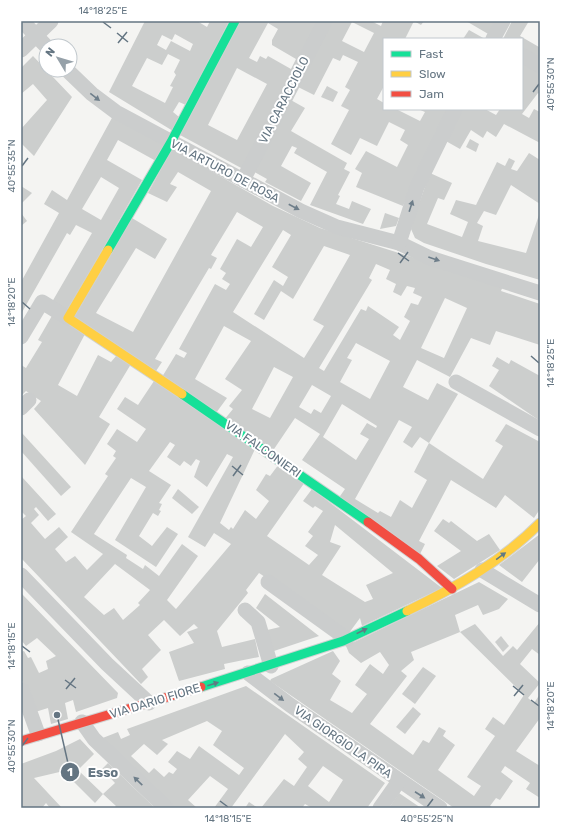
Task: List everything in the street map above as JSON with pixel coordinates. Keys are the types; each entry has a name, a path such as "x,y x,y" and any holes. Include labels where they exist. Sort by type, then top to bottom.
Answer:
{"street":[{"path":"22,21 39,38"},
{"path":"21,50 51,21"},
{"path":"68,318 171,142 235,21"},
{"name":"VIA CARACCIOLO","path":"244,180 325,21"},
{"path":"494,38 503,21"},
{"path":"523,56 540,66"},
{"name":"VIA ARTURO DE ROSA","path":"75,78 92,94 116,112 301,211 337,227 399,243 430,258 540,293"},
{"path":"399,243 417,187 455,110"},
{"name":"VIA FALCONIERI","path":"21,337 42,302 222,421 376,528 419,559 452,589"},
{"path":"456,382 540,429"},
{"name":"VIA DARIO FIORE","path":"21,741 38,734 149,703 271,666 347,639 452,589 520,543 540,523"},
{"path":"482,570 540,605"},
{"path":"21,575 107,664 149,703"},
{"path":"268,582 347,639"},
{"path":"245,610 258,622 271,666"},
{"name":"VIA GIORGIO LA PIRA","path":"248,673 290,705 440,808"},
{"path":"22,690 38,734"},
{"path":"82,722 94,739 166,808"},
{"path":"380,808 399,781"}],"building":[{"path":"145,21 197,21 207,27 210,21 229,21 186,105 179,102 173,112 179,117 173,131 109,92","holes":["175,34 193,44 190,51 171,41 166,50 157,45 162,35 172,40","168,54 180,60 174,72 176,75 170,86 173,87 165,103 132,86 147,58 162,65"]},
{"path":"237,21 321,21 243,169 180,135","holes":["268,23 278,29 272,40 272,45 296,59 291,69 268,56 266,59 260,56 257,62 249,58","237,68 267,84 237,140 208,125"]},
{"path":"330,21 371,21 381,26 383,21 414,21 406,38 383,38 383,88 377,99 383,102 383,110 398,110 420,121 425,112 420,110 449,110 437,132 403,206 356,187 362,173 355,169 366,151 397,167 408,145 400,140 405,130 389,122 377,146 360,138 351,155 331,144 349,110 341,106 350,90 345,87 358,62 343,55 340,61 333,58 314,95 296,86","holes":["352,22 374,33 364,52 342,41"]},
{"path":"414,21 424,21 421,25"},
{"path":"466,21 497,21 490,35"},
{"path":"512,21 529,21 520,36 539,47 540,46 540,61 523,51 523,38 504,38"},
{"path":"469,30 483,38 464,38"},
{"path":"33,56 38,61 38,78 54,78 72,97 34,156 21,143 21,129 47,100 33,84 21,94 21,68"},
{"path":"523,60 540,72 540,94 538,93 522,114 529,118 534,109 540,112 540,143 504,124 496,137 487,131 483,138 471,130 460,149 444,140 461,110 487,110 496,115 499,110 523,110"},
{"path":"327,86 338,92 333,102 321,97"},
{"path":"289,99 305,108 291,131 347,163 344,169 350,172 338,195 340,196 336,204 349,209 352,201 371,209 363,224 310,205 327,172 294,153 297,148 292,146 281,166 311,183 301,201 265,182 267,179 251,170"},
{"path":"113,116 165,145 156,161 118,140 107,160 142,180 67,312 52,302 92,233 76,225 70,235 67,233 21,314 21,282 59,213 44,204 52,190 67,200","holes":["101,177 119,188 101,220 82,209"]},
{"path":"470,139 479,144 476,152 466,147"},
{"path":"172,149 273,206 320,228 503,286 501,291 540,304 540,345 496,331 490,345 471,338 450,377 417,360 403,387 428,400 437,383 458,394 429,443 483,479 503,446 495,441 506,424 540,442 540,509 534,518 505,495 496,508 451,480 419,541 425,544 420,554 338,499 345,489 302,460 320,434 295,418 272,452 224,420 233,409 229,406 242,390 225,379 251,341 224,326 195,379 227,398 216,413 162,377 176,354 184,358 187,353 179,349 215,284 226,290 230,284 222,279 226,273 220,269 237,239 251,247 263,227 237,212 211,255 217,258 211,269 209,268 155,359 162,362 156,371 73,316 132,218 167,239 155,259 136,248 96,313 133,332 211,191 178,172 170,184 177,187 167,202 148,193","holes":["283,230 291,235 272,267 288,277 283,286 274,280 254,314 264,320 281,291 293,299 324,246 350,255 313,320 324,326 304,358 233,312","376,264 390,270 386,279 396,284 393,292 401,296 407,286 415,288 413,293 422,297 418,305 411,303 404,317 410,321 400,340 393,335 399,327 368,306 366,311 361,309 324,371 319,368 372,280 369,278","445,298 467,308 444,358 421,348","356,343 390,361 370,399 340,382 352,360 347,358","274,367 293,377 270,418 252,409","312,385 331,396 321,413 314,409 311,414 299,407","342,404 377,426 376,428 367,423 360,434 369,439 356,460 323,437","399,420 412,427 403,442 412,448 420,437 429,443 414,472 427,480 412,508 400,500 391,517 380,511 378,513 355,499"]},
{"path":"529,153 540,160 540,204 511,185 496,215 484,211 477,223 483,226 478,241 526,253 540,212 540,280 486,264 424,243 415,238 411,229 413,220 430,173 452,183 444,200 438,198 427,224 462,237 468,222 450,214 456,200 476,205 497,162 505,166 509,158 515,161 511,169 517,171"},
{"path":"21,186 32,193 21,204"},
{"path":"21,213 27,221 21,226"},
{"path":"385,213 399,218 396,226 380,229"},
{"path":"53,314 85,334 58,385 77,396 98,355 111,362 117,355 131,364 99,417 110,424 85,465 34,409 41,401 26,391 21,396 21,365 26,368 42,342 38,340"},
{"path":"497,357 509,364 511,360 540,376 540,421 489,386 499,370 492,366"},
{"path":"154,381 256,447 220,523 229,530 231,527 233,529 245,510 256,519 269,501 256,490 266,474 270,476 279,464 305,482 267,536 309,565 318,555 305,546 313,536 308,532 323,511 315,506 313,508 303,501 312,489 442,588 362,626 360,618 349,633 259,573 246,590 248,593 217,631 222,647 255,639 259,657 224,664 225,669 179,681 169,652 194,643 187,632 198,628 194,624 180,636 164,620 148,635 161,650 142,669 148,677 141,684 21,558 21,520 26,516 21,511 22,477 56,514 48,521 36,507 34,509 39,515 31,523 45,539 59,527 68,537 55,549 66,562 75,556 87,570 103,554 71,532 108,476 105,474 116,458 113,456 116,451 107,444 117,429 137,442 146,429 117,409 125,397 138,405","holes":["170,442 175,445 167,457 180,466 184,461 191,466 196,459 200,461 194,477 207,487 227,454 233,457 188,537 205,547 214,533 231,544 176,609 167,600 198,556 182,544 159,576 145,565 143,569 126,558 127,555 94,534 131,478 146,487 115,540 156,567 178,534 167,527 152,546 139,536 153,513 158,516 161,511 159,510 162,504 159,503 171,485 149,471","335,525 393,573 366,585 373,599 365,602 322,575 341,546 330,542","115,564 150,590 138,603 140,605 123,620 114,608 104,615 84,597"]},
{"path":"21,432 71,487 61,496 21,451"},
{"path":"178,489 199,507 192,514 172,498"},
{"path":"443,519 449,523 451,521 477,541 489,534 500,550 454,579 437,566 461,551 434,531"},
{"path":"540,534 540,559 522,582 499,565"},
{"path":"479,582 508,599 499,609 483,615 478,605 455,615 460,632 475,624 503,656 513,646 517,650 540,622 540,655 532,649 520,664 540,683 528,698 534,703 540,694 540,718 516,751 540,766 540,798 526,789 530,783 505,766 501,772 513,781 500,800 496,798 490,806 494,808 454,808 270,681 271,679 333,651 340,661 332,674 341,681 330,700 352,713 367,694 355,685 370,664 383,674 389,665 380,652 361,663 349,653 346,646","holes":["460,632 524,695 504,725 493,717 485,729 495,736 467,777 481,786 474,796 438,770 455,745 443,736 446,731 439,727 429,743 423,740 413,755 370,724 407,676 401,671 414,660 411,652"]},
{"path":"21,593 118,693 117,698 76,712 73,700 65,703 68,719 51,724 48,708 32,713 21,677 21,652 24,651 28,658 31,657 39,673 48,669 46,661 56,656 37,638 26,646 21,640"},
{"path":"265,594 319,636 268,653 263,631 280,627 256,608"},
{"path":"501,636 509,646 503,652 495,642"},
{"path":"423,667 436,676 415,704 402,694"},
{"path":"246,686 385,783 367,808 312,808 305,804 302,808 261,808 284,779 294,786 307,767 298,759 304,752 285,734 231,808 214,808 228,789 210,776 188,800 197,808 171,808 100,739 118,732 121,739 130,735 127,729","holes":["207,721 222,731 213,745 244,768 239,775 199,746 190,759 177,751 168,762 177,769 173,774 169,772 164,777 154,768 149,773 131,756 144,744 157,755 168,744 162,740","323,766 343,780 329,802 308,786"]},
{"path":"413,707 421,714 405,734 396,727"},
{"path":"80,739 94,754 78,770 103,794 95,803 74,782 75,780 68,770 34,778 62,808 50,808 46,803 42,808 21,808 21,764 56,751"},
{"path":"108,763 155,808 114,808 116,806 103,794 115,783 102,769"},
{"path":"399,793 421,808 389,808"},
{"path":"249,802 258,808 245,808"}],"traffic: fast":[{"path":"108,250 171,142 235,21"},
{"path":"182,394 368,522"},
{"path":"201,687 343,641 407,611"}],"traffic: slow":[{"path":"108,250 68,318 182,394"},
{"path":"407,611 443,593 477,573 510,550 540,523"}],"traffic: jam":[{"path":"368,522 419,559 452,589"},
{"path":"21,741 201,687"}],"place":[{"name":"Esso","path":"57,715"}]}
